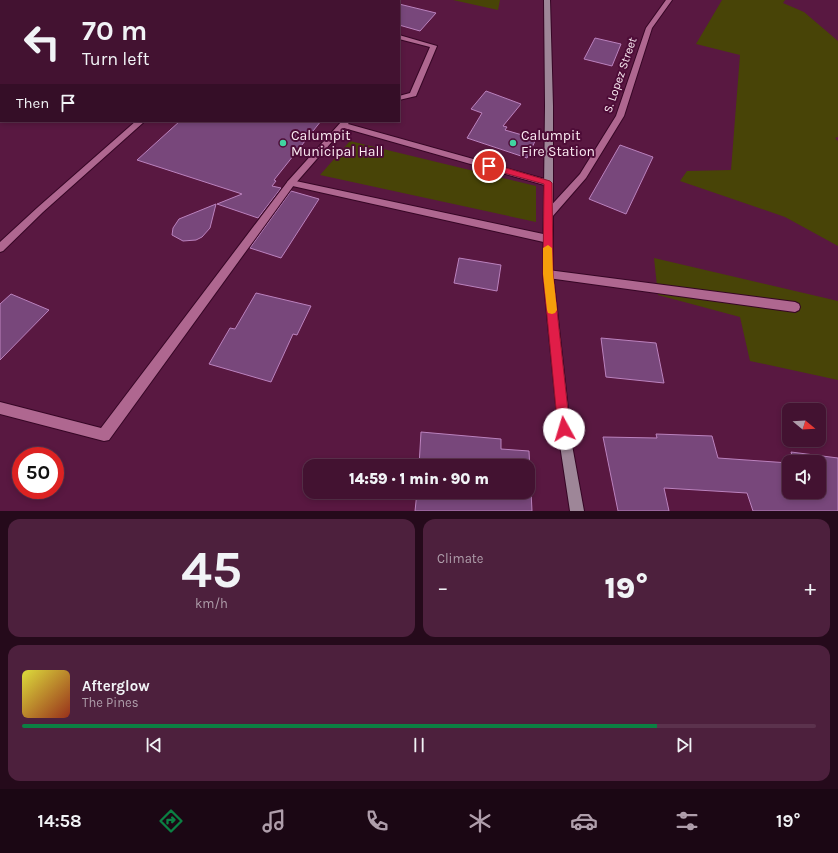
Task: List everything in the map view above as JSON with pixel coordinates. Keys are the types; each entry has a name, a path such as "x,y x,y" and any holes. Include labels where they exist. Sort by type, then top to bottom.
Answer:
{"main road":[{"path":"548,0 550,106 548,274 566,445 577,511"}],"street":[{"name":"S. Lopez Street","path":"548,214 583,176 620,116 649,28 669,0"},
{"path":"400,37 434,46 413,94 400,98"},
{"path":"0,248 40,210 140,122"},
{"path":"0,408 104,435 291,183 344,123 548,183"},
{"path":"291,183 548,239"},
{"path":"548,274 795,307"}],"shaded area":[{"path":"453,0 500,0 498,10"},
{"path":"722,0 785,0 783,3 804,12 838,41 838,137 835,138 838,141 838,246 785,217 680,181 687,171 731,170 740,55 696,44"},
{"path":"350,141 536,186 536,222 320,175"},
{"path":"654,258 838,301 838,380 750,361 740,317 658,295"}],"building":[{"path":"400,4 436,13 420,31 400,25"},
{"path":"595,38 621,44 612,66 584,59"},
{"path":"486,91 521,104 503,126 507,127 505,130 536,139 527,158 467,138 482,113 471,109"},
{"path":"179,122 320,122 274,180 276,181 272,186 281,188 258,218 217,204 242,194 137,160"},
{"path":"620,145 653,157 626,214 589,199"},
{"path":"291,191 319,199 281,258 250,248"},
{"path":"216,204 210,228 202,237 196,240 183,241 172,235 173,228 179,219"},
{"path":"459,258 501,265 497,291 454,283"},
{"path":"256,293 311,306 297,335 293,334 271,382 209,364 230,328 235,329"},
{"path":"11,294 49,310 0,360 0,304"},
{"path":"601,338 656,343 664,383 606,377"},
{"path":"421,432 501,439 501,449 529,451 529,459 419,459"},
{"path":"656,434 712,436 718,458 782,463 782,499 826,499 826,456 838,458 838,511 753,511 747,493 664,488 669,511 618,511 603,437 657,438"},
{"path":"791,452 814,455 792,455"},
{"path":"416,499 531,499 532,511 415,511"}],"slow traffic":[{"path":"548,248 548,274 552,310"}],"place":[{"name":"Calumpit Municipal Hall","path":"283,143"},
{"name":"Calumpit Fire Station","path":"513,143"}],"route":[{"path":"489,166 548,183 548,274 564,429"}]}
